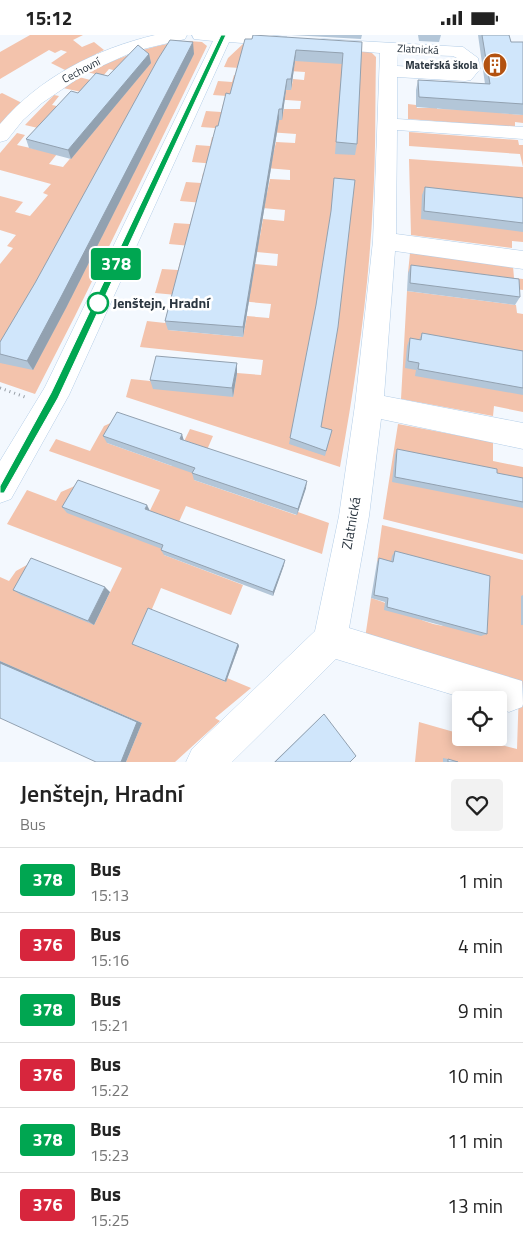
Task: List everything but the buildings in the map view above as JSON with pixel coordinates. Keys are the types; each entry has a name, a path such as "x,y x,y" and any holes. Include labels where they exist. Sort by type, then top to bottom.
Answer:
{"street":[{"name":"Cechovní","path":"0,136 26,108 70,73 141,43 179,35"},
{"path":"464,35 469,58"},
{"path":"0,489 55,395 215,36"},
{"name":"Zlatnická","path":"215,36 389,60 465,76 471,69 469,58 457,51 389,60"},
{"name":"Zlatnická","path":"330,640 354,516 369,405 384,241 389,60"},
{"path":"388,125 523,133"},
{"path":"384,241 523,260"},
{"path":"369,405 523,436"},
{"path":"205,762 284,687 330,640 509,695"}],"shaded area":[{"path":"30,35 83,35 73,40 82,47 94,42 104,50 65,70 51,63 67,52 61,50 55,53 49,50 0,79 0,52"},
{"path":"189,41 202,42 207,46 35,394 0,382 0,264 13,248 7,246 16,235 0,230 0,196 23,202 15,212 30,216 48,195 43,193 51,184 0,170 0,153 17,133 25,135 17,145 57,154 49,164 63,167 79,148 81,138 25,125 54,95 59,96 52,105 66,108 109,98 63,88 79,77 98,82 122,72 109,69 103,76 87,72 125,56 149,48"},
{"path":"244,43 370,51 376,57 374,183 371,234 365,301 340,467 126,397 131,379 150,381 154,366 233,397 237,373 261,375 263,360 140,347 147,321 165,323 168,309 168,330 243,337 247,316 269,318 271,304 155,293 162,269 178,270 181,258 252,282 255,264 277,266 278,254 169,244 174,223 190,224 193,214 260,236 263,219 284,221 285,210 180,201 186,182 201,183 203,173 207,174 204,188 267,193 270,179 290,180 290,170 192,162 196,145 210,146 212,137 216,137 213,150 273,155 276,142 295,143 296,134 201,127 206,111 221,112 223,104 281,120 284,109 300,109 301,101 213,95 218,81 232,82 234,75 238,76 236,86 291,90 293,79 304,80 305,72 224,67 228,58"},
{"path":"2,93 22,103 0,126 0,94"},
{"path":"408,104 416,105 417,108 437,106 437,109 499,110 500,113 523,115 523,123 515,122 515,127 408,119"},
{"path":"409,132 518,140 519,145 523,145 523,167 520,154 409,146"},
{"path":"409,159 523,167 523,242 512,241 512,248 411,235"},
{"path":"410,253 513,266 514,278 523,279 523,290 408,273"},
{"path":"407,291 516,305 517,313 523,314 523,412 494,406 493,416 401,399"},
{"path":"119,419 107,443 172,466 190,429 213,436 194,480 296,515 298,512 329,523 322,554 186,506 164,555 243,585 231,615 161,588 136,646 226,682 227,678 251,688 215,718 220,721 175,762 126,762 142,723 0,661 0,577 9,581 16,571 34,561 94,625 122,568 7,524 27,490 56,501 61,492 77,485 136,539 160,490 49,451 56,439 90,451 104,426"},
{"path":"398,424 493,442 493,461 523,467 523,554 383,519"},
{"path":"382,525 523,560 523,762 415,762 419,722 452,731 452,746 506,746 517,749 519,688 364,645 371,598 424,621 443,626 390,566 377,562"}],"bus line":[{"name":"378","path":"0,489 55,395 223,35"}],"place":[{"name":"Mateřská škola","path":"495,65"},
{"name":"Jenštejn, Hradní","path":"98,303"}]}
